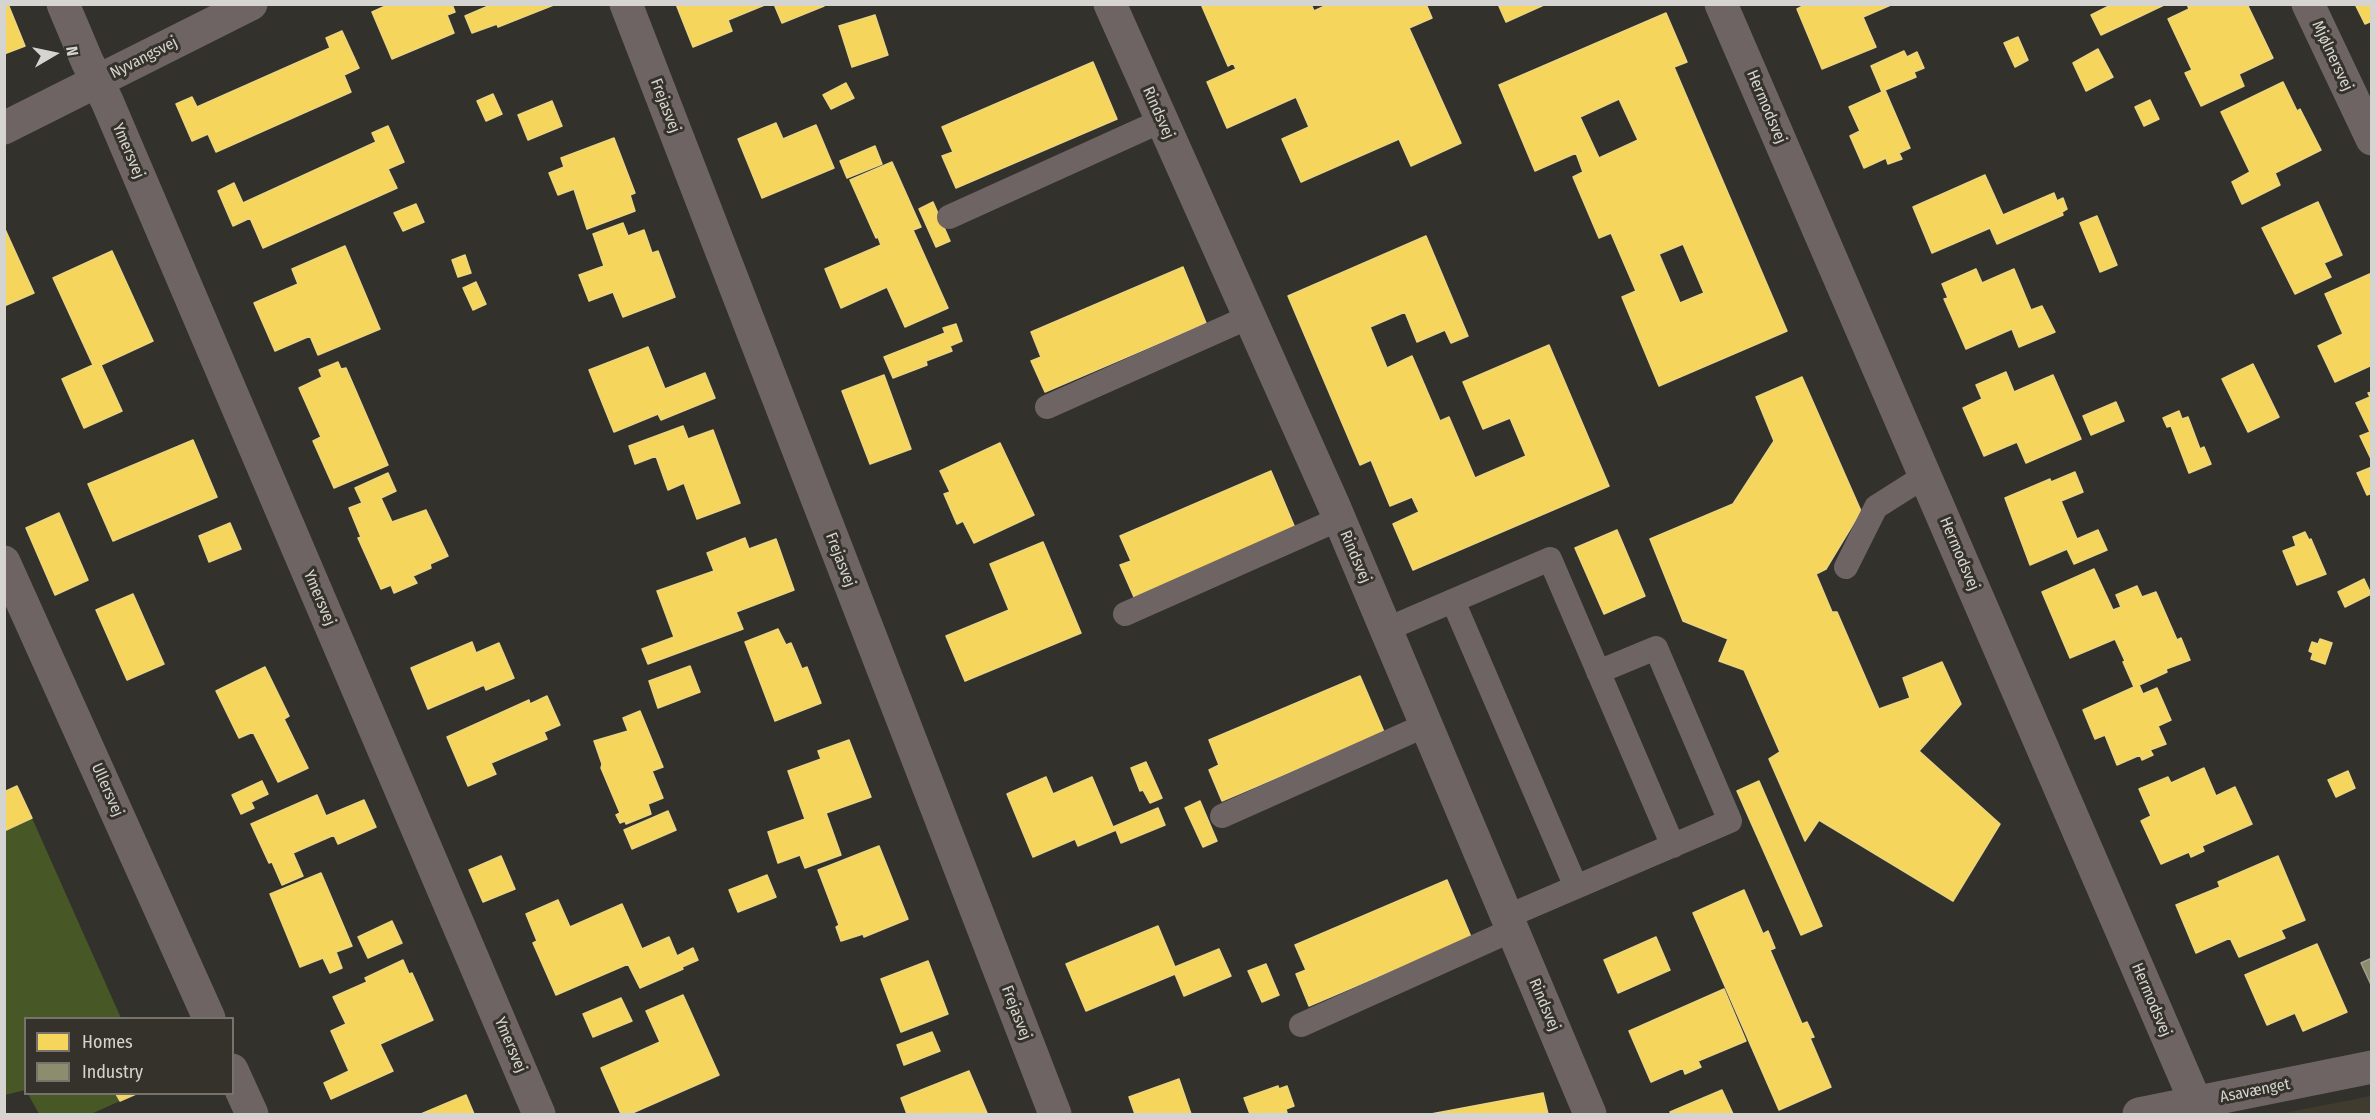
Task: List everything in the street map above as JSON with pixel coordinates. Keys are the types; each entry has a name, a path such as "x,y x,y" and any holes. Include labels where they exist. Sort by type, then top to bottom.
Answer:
{"street":[{"name":"Ymersvej","path":"63,4 539,1114"},
{"name":"Nyvangsvej","path":"4,128 251,4"},
{"name":"Frejasvej","path":"626,4 1055,1114"},
{"name":"Rindsvej","path":"1110,4 1339,519 1590,1114"},
{"name":"Hermodsvej","path":"1722,4 2196,1103"},
{"name":"Mjølnersvej","path":"2308,4 2372,139"},
{"name":"Ullersvej","path":"9,583 209,1017"},
{"name":"Asavænget","path":"2139,1114 2372,1068"},
{"path":"234,1074 252,1114"}],"lane":[{"path":"949,217 1161,121"},
{"path":"1047,407 1249,317"},
{"path":"1846,567 1876,507 1925,476"},
{"path":"1125,614 1339,519"},
{"path":"1385,630 1550,559 1673,846"},
{"path":"1453,601 1576,887"},
{"path":"1301,1025 1509,924 1576,887 1730,821 1656,648 1598,672"},
{"path":"1222,816 1426,725"}],"shaded area":[{"path":"2371,1096 2371,1114 2279,1114"}],"green space":[{"path":"32,818 121,1017 24,1017 24,1090 5,1095 5,831"},
{"path":"29,1095 117,1095 120,1101 91,1114 39,1114"}],"building: Homes":[{"path":"4,4 8,4 25,46 4,54"},
{"path":"390,4 452,4 455,12 447,15 454,33 392,59 372,12"},
{"path":"493,4 556,4 498,27 497,24 472,33 465,16"},
{"path":"676,4 767,4 728,20 732,31 693,47"},
{"path":"774,4 824,4 824,6 782,23"},
{"path":"1201,4 1311,4 1314,11 1329,4 1426,4 1432,18 1409,28 1461,143 1411,166 1399,139 1301,182 1282,139 1309,127 1296,97 1227,128 1207,82 1236,69 1233,63 1228,66"},
{"path":"1498,4 1546,4 1506,22"},
{"path":"1807,4 1893,4 1863,17 1876,47 1822,69 1797,9"},
{"path":"2113,4 2166,4 2101,35 2091,15"},
{"path":"2187,4 2247,4 2273,58 2239,74 2244,86 2201,106 2185,73 2192,70 2168,19 2189,9"},
{"path":"2355,4 2372,4 2372,21 2365,24"},
{"path":"1666,13 1687,62 1674,67 1787,331 1659,386 1622,297 1636,291 1611,233 1599,238 1573,177 1583,172 1576,153 1535,171 1499,85","holes":["1619,99 1638,140 1599,158 1580,117","1683,244 1704,293 1680,303 1659,254"]},
{"path":"875,15 888,55 852,67 839,26"},
{"path":"342,31 359,68 344,75 351,92 216,152 208,134 192,141 176,104 192,97 197,107 330,48 326,38"},
{"path":"2018,37 2028,60 2015,67 2004,43"},
{"path":"2098,49 2113,77 2086,91 2073,63"},
{"path":"1904,51 1907,57 1917,52 1924,68 1914,72 1916,77 1885,90 1910,148 1899,153 1902,159 1888,164 1886,158 1864,168 1850,136 1860,131 1849,107 1882,92 1871,66"},
{"path":"1093,62 1117,119 956,188 942,156 953,152 942,127"},
{"path":"2283,82 2297,111 2300,109 2321,150 2275,173 2280,185 2242,204 2232,182 2250,172 2221,112"},
{"path":"846,83 854,98 831,109 823,95"},
{"path":"493,94 502,114 486,121 477,101"},
{"path":"2150,100 2159,119 2144,126 2135,107"},
{"path":"552,101 562,126 528,140 518,115"},
{"path":"776,123 783,139 816,125 834,168 762,198 738,139"},
{"path":"388,126 404,162 388,169 397,188 263,248 250,218 233,226 218,191 234,183 243,203 376,142 372,133"},
{"path":"614,138 635,193 630,195 635,211 587,229 574,189 558,195 549,173 564,167 561,158"},
{"path":"875,146 882,164 847,178 840,161"},
{"path":"892,162 921,227 913,230 948,308 905,327 887,287 841,308 825,269 881,245 850,180"},
{"path":"1985,175 2003,215 2054,193 2057,201 2063,198 2067,209 2062,212 2063,215 1997,244 1990,228 1932,253 1913,207"},
{"path":"933,202 950,241 936,247 919,209"},
{"path":"2318,202 2342,255 2324,263 2331,277 2295,294 2262,228"},
{"path":"416,204 424,222 403,231 394,213"},
{"path":"2097,216 2117,265 2100,272 2080,223"},
{"path":"623,223 628,236 644,230 652,253 658,251 675,297 623,317 613,292 589,301 579,275 604,266 593,234"},
{"path":"4,227 34,293 4,306"},
{"path":"1426,236 1468,336 1451,343 1445,330 1417,342 1405,312 1370,327 1387,368 1412,356 1440,421 1449,417 1475,478 1526,456 1510,418 1483,429 1463,382 1549,345 1609,486 1413,570 1393,524 1419,512 1412,497 1390,506 1371,460 1360,465 1288,296"},
{"path":"345,246 380,329 318,355 310,336 275,351 254,303 298,284 292,269"},
{"path":"112,251 153,341 101,365 122,411 84,428 62,379 93,365 53,278"},
{"path":"465,255 471,273 458,277 452,260"},
{"path":"1183,267 1206,323 1045,392 1031,361 1041,357 1031,332"},
{"path":"1976,269 1982,283 2014,269 2031,310 2042,306 2055,332 2019,347 2012,329 1966,349 1944,299 1948,298 1942,284"},
{"path":"2372,273 2372,365 2335,382 2318,346 2343,334 2325,294"},
{"path":"476,282 486,304 473,310 463,288"},
{"path":"956,324 962,341 950,346 952,351 926,361 927,365 893,378 884,357 945,333 943,328"},
{"path":"648,347 665,389 705,373 715,398 661,420 658,414 614,432 589,370"},
{"path":"338,362 341,369 346,368 388,465 334,488 313,441 321,437 299,388 322,377 319,370"},
{"path":"2253,364 2279,417 2248,432 2222,379"},
{"path":"2006,372 2014,392 2053,375 2081,439 2026,463 2017,442 1984,456 1963,408 1982,399 1976,385"},
{"path":"884,375 911,449 870,464 842,391"},
{"path":"1802,377 1861,511 1826,569 1816,574 1832,612 1837,612 1879,709 1910,698 1903,678 1942,662 1961,704 1919,751 2000,824 1953,901 1819,820 1805,841 1769,759 1780,752 1744,670 1719,661 1728,639 1683,621 1650,539 1733,504 1774,441 1756,397"},
{"path":"2372,392 2372,461 2360,436 2370,432 2356,403 2370,397 2368,393"},
{"path":"2116,402 2124,421 2091,435 2083,416"},
{"path":"2179,411 2182,419 2188,417 2200,449 2204,447 2211,464 2189,473 2171,426 2167,427 2163,418"},
{"path":"683,426 688,439 713,430 740,503 697,519 684,483 668,490 656,456 635,464 629,446"},
{"path":"193,440 217,497 113,541 88,484"},
{"path":"1000,443 1034,515 974,543 963,521 957,524 944,494 950,492 940,471"},
{"path":"2372,467 2372,493 2367,495 2357,473"},
{"path":"1271,471 1295,528 1134,597 1120,565 1131,561 1120,536"},
{"path":"2075,472 2083,492 2061,501 2077,539 2098,530 2107,550 2074,564 2067,549 2030,565 2005,498 2050,479 2051,482"},
{"path":"388,473 396,491 381,498 392,522 426,510 448,556 430,564 431,568 413,576 417,583 394,593 391,585 381,589 358,538 361,537 349,508 362,503 355,488"},
{"path":"59,513 88,580 55,595 26,528"},
{"path":"230,523 241,549 209,562 199,536"},
{"path":"1617,530 1645,596 1604,614 1575,548"},
{"path":"2305,532 2309,540 2311,539 2326,574 2297,585 2283,551 2296,546 2293,537"},
{"path":"745,538 749,549 776,539 794,590 736,612 743,629 648,664 642,649 674,637 657,591 714,571 707,553"},
{"path":"1043,542 1081,633 965,681 946,636 1009,610 990,564"},
{"path":"2094,569 2113,610 2121,607 2116,595 2137,586 2142,597 2156,592 2177,640 2181,638 2190,660 2166,669 2167,672 2139,685 2143,694 2157,688 2171,720 2158,726 2166,744 2150,750 2153,755 2142,760 2140,755 2117,765 2105,735 2095,739 2083,710 2134,687 2123,662 2125,661 2115,639 2070,658 2042,592"},
{"path":"2364,579 2371,594 2345,607 2338,592"},
{"path":"133,594 164,664 127,680 96,610"},
{"path":"778,629 786,645 791,643 802,669 807,667 821,703 775,721 745,642"},
{"path":"2320,639 2332,643 2325,664 2311,659 2313,653 2309,651 2312,642 2318,644"},
{"path":"472,642 476,653 499,643 514,678 486,690 484,685 428,709 411,668"},
{"path":"690,666 700,692 658,708 649,681"},
{"path":"265,667 289,716 284,719 308,768 278,782 253,732 239,738 216,691"},
{"path":"1360,676 1384,732 1222,801 1209,770 1219,765 1209,740"},
{"path":"547,696 560,725 544,732 547,739 491,763 496,774 468,786 447,737 529,700 530,704"},
{"path":"640,711 663,767 652,771 663,798 648,804 651,814 626,824 625,821 620,823 616,815 620,813 601,768 602,764 594,741 628,731 623,718"},
{"path":"849,740 871,797 826,813 841,855 805,868 800,855 778,863 768,832 805,819 788,771 821,759 818,751"},
{"path":"1146,762 1162,798 1150,803 1143,790 1140,791 1131,768"},
{"path":"2204,768 2216,796 2235,787 2252,824 2202,846 2204,851 2191,857 2189,852 2161,864 2141,821 2151,816 2139,789 2168,777 2171,783"},
{"path":"2348,771 2355,788 2336,797 2328,780"},
{"path":"1046,777 1053,794 1092,777 1113,827 1158,808 1165,825 1121,843 1116,830 1078,846 1075,839 1033,857 1007,794"},
{"path":"262,781 268,794 251,802 254,808 241,814 232,795"},
{"path":"1759,781 1822,926 1801,935 1737,791"},
{"path":"17,786 32,818 4,831 4,792"},
{"path":"317,795 326,816 364,800 376,827 338,844 334,835 293,853 303,876 282,885 251,824"},
{"path":"1200,801 1217,841 1203,847 1185,808"},
{"path":"668,811 676,830 632,849 624,830"},
{"path":"879,846 908,919 864,937 863,934 841,941 836,927 839,925 818,870"},
{"path":"501,856 515,889 483,902 469,870"},
{"path":"2278,856 2305,920 2281,930 2285,938 2239,957 2230,938 2196,953 2176,905 2220,887 2218,882"},
{"path":"321,873 352,946 336,952 342,968 330,973 323,958 300,967 270,894"},
{"path":"767,875 776,897 738,912 729,890"},
{"path":"1447,880 1471,937 1309,1006 1296,974 1306,970 1295,945"},
{"path":"1744,890 1763,934 1768,931 1775,948 1770,950 1802,1024 1807,1022 1814,1037 1810,1038 1831,1087 1779,1110 1693,913"},
{"path":"558,900 570,927 622,904 642,949 669,937 677,956 693,948 698,960 640,988 628,964 556,995 533,943 537,941 526,914"},
{"path":"392,921 402,943 368,958 358,937"},
{"path":"1158,926 1175,967 1219,949 1231,976 1184,996 1175,974 1086,1011 1066,964"},
{"path":"1656,937 1670,970 1618,993 1604,960"},
{"path":"2317,944 2347,1012 2303,1031 2295,1013 2267,1025 2245,975"},
{"path":"403,960 409,974 412,973 433,1020 380,1044 393,1071 331,1099 324,1083 349,1071 331,1031 346,1024 333,997 367,982 365,978"},
{"path":"928,961 948,1014 901,1032 881,979"},
{"path":"1266,964 1279,995 1262,1002 1248,971"},
{"path":"1724,989 1746,1041 1698,1061 1701,1067 1685,1074 1683,1068 1651,1082 1629,1031"},
{"path":"683,995 719,1075 630,1114 621,1114 601,1068 660,1042 646,1011"},
{"path":"621,998 632,1021 593,1037 583,1014"},
{"path":"932,1032 940,1051 904,1065 897,1045"},
{"path":"969,1071 987,1113 907,1114 901,1098"},
{"path":"1179,1079 1191,1114 1135,1114 1129,1097"},
{"path":"1278,1086 1279,1089 1287,1086 1294,1106 1286,1109 1287,1113 1250,1114 1244,1098"},
{"path":"1722,1090 1733,1114 1671,1114 1670,1112"},
{"path":"1543,1093 1548,1114 1431,1114"},
{"path":"117,1095 134,1095 120,1101"},
{"path":"466,1095 474,1114 421,1114"}],"building: Industry":[{"path":"2372,958 2372,987 2361,963"}]}
